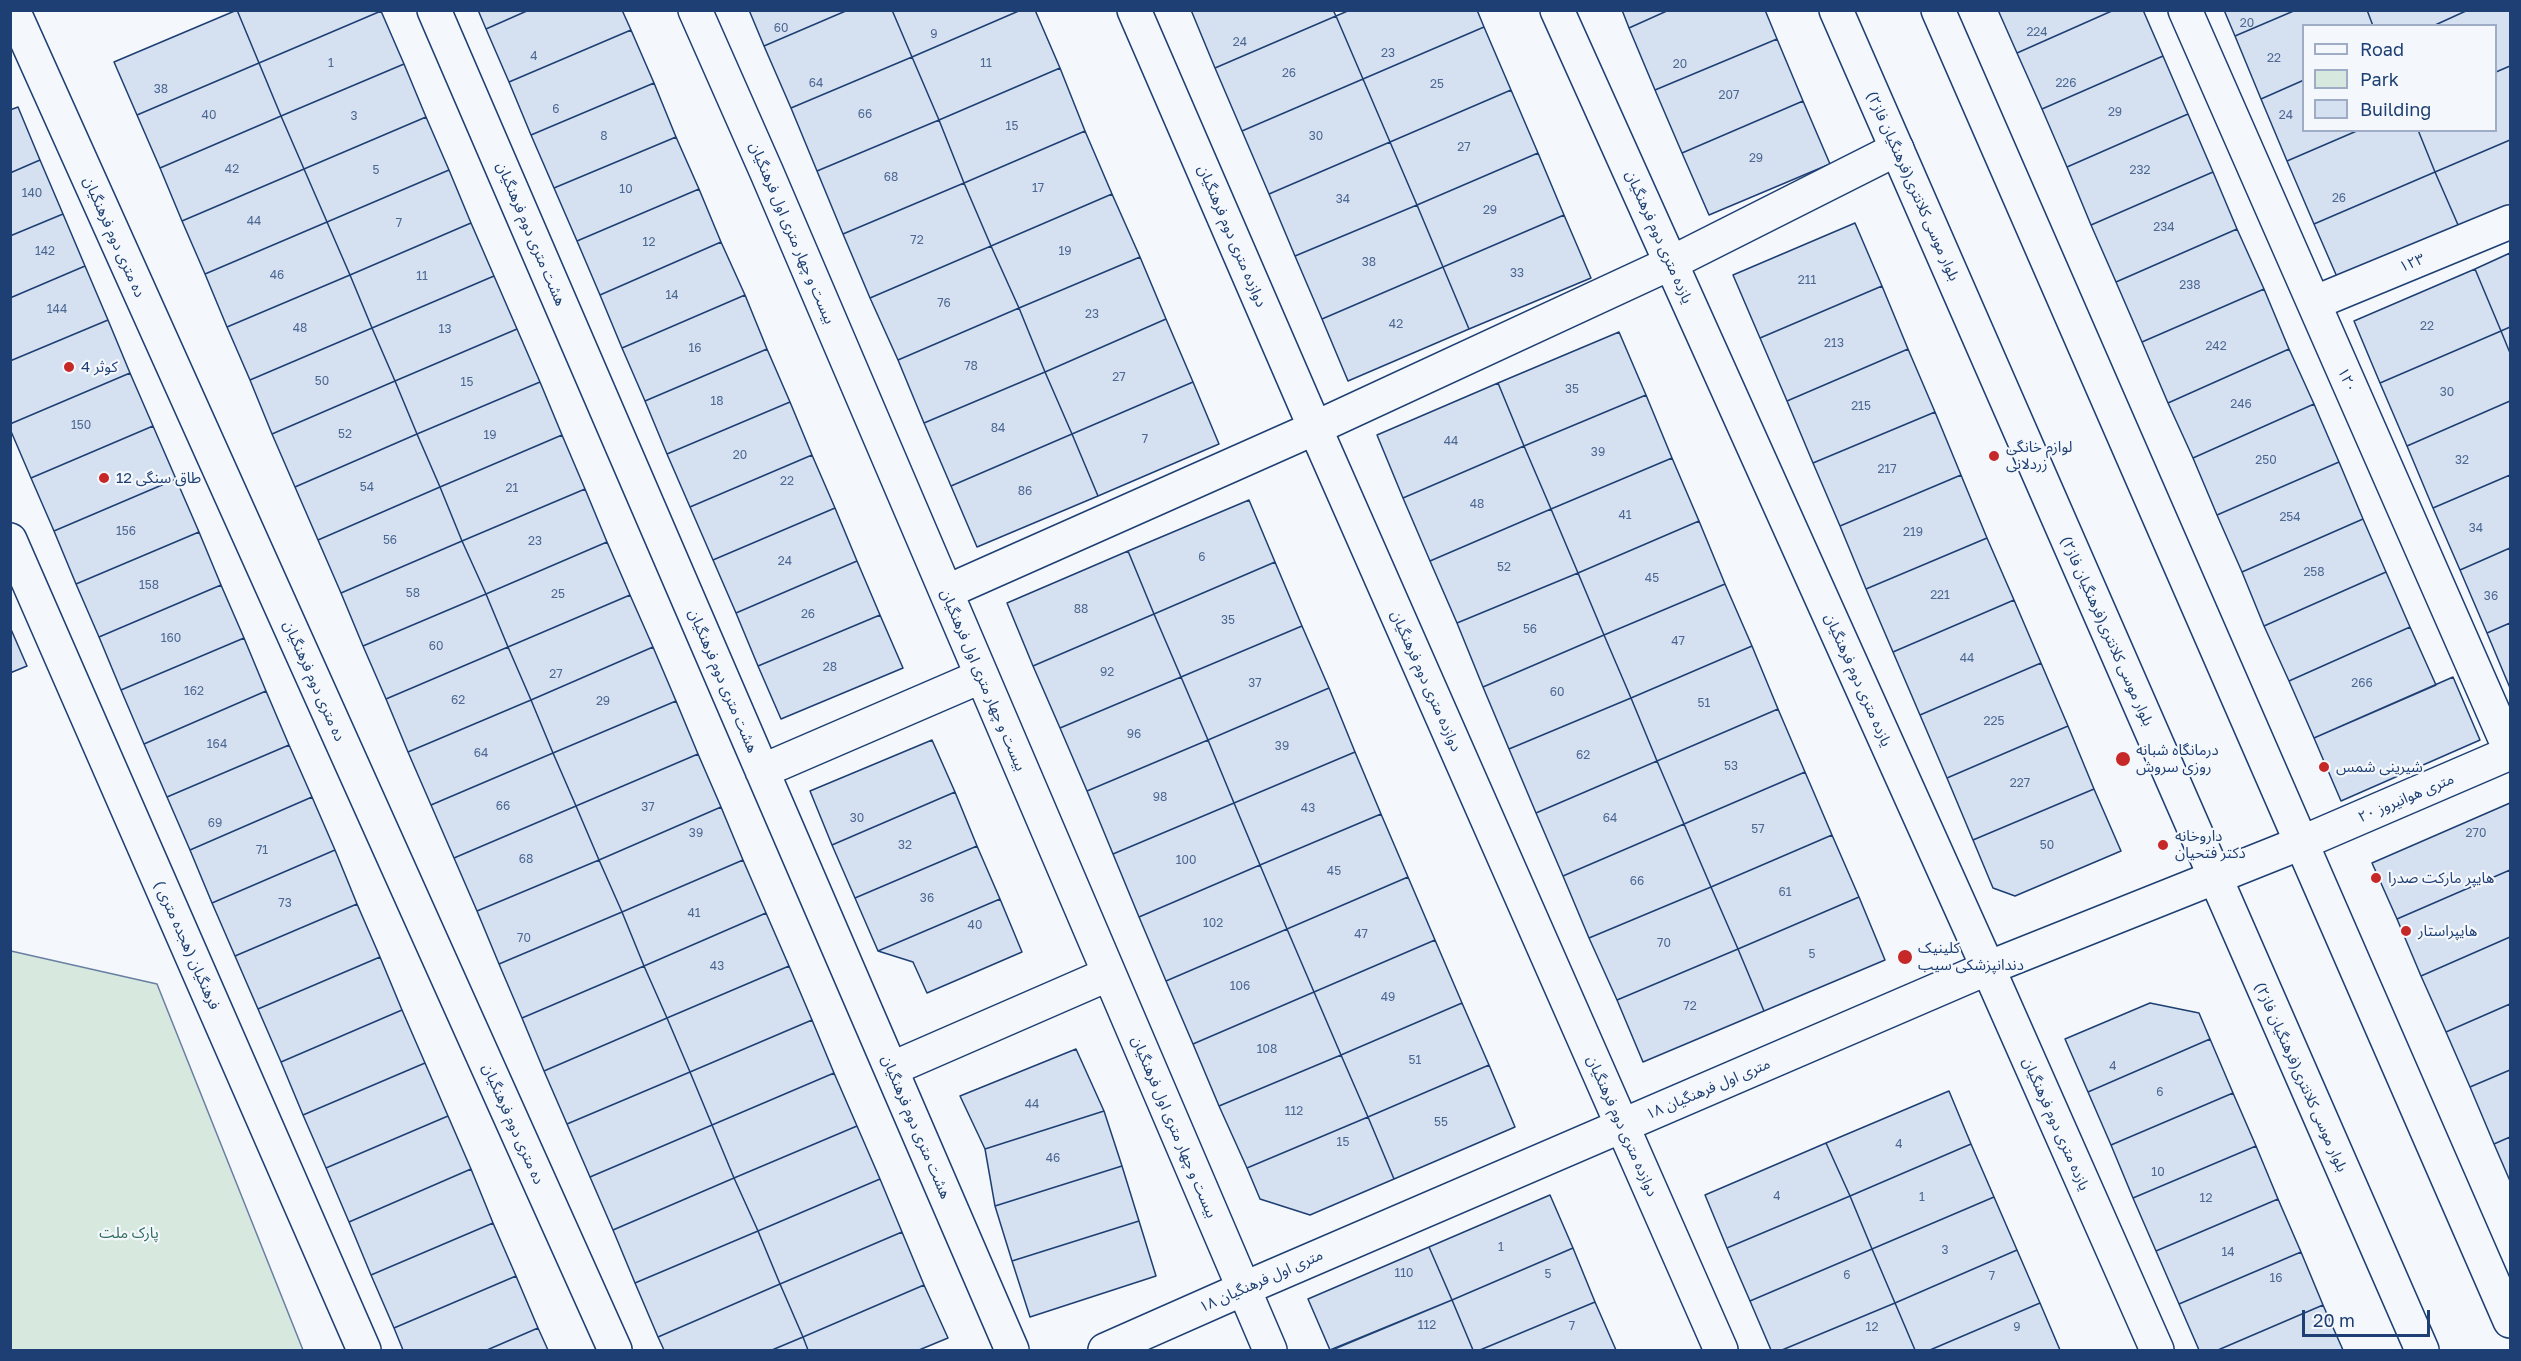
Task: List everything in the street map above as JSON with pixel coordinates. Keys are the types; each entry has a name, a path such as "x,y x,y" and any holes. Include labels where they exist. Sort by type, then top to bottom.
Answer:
{"street":[{"name":"هشت متری دوم فرهنگیان","path":"434,10 1012,1350"},
{"name":"بیست و چهار متری اول فرهنگیان","path":"695,10 1270,1350"},
{"name":"دوازده متری دوم فرهنگیان","path":"1134,10 1315,428 1721,1350"},
{"name":"یازده متری دوم فرهنگیان","path":"1557,10 1988,968 2157,1350"},
{"name":"بلوار موسی کلانتری(فرهنگیان فاز۲)","path":"1836,10 2422,1350"},
{"path":"1938,10 2511,1321"},
{"name":"۱۲۰","path":"2185,10 2511,751"},
{"name":"ده متری دوم فرهنگیان","path":"14,12 615,1350"},
{"path":"946,592 1315,428 1671,263 1897,149"},
{"name":"۱۲۳","path":"2314,303 2511,222"},
{"name":"فرهنگیان (هجده متری )","path":"10,540 364,1350"},
{"path":"762,771 982,676"},
{"name":"۲۰ متری هوانیروز","path":"2213,876 2301,843 2511,751"},
{"name":"۱۸ متری اول فرهنگیان","path":"1105,1350 1243,1288 1988,968 2213,876"},
{"path":"891,1068 1109,974"}],"green space":[{"name":"پارک ملت","path":"11,951 157,984 303,1350 11,1350"}],"building":[{"path":"237,10 259,63 137,115 114,62"},
{"path":"237,10 381,10 381,11 259,63"},
{"path":"478,10 529,10 486,29"},
{"path":"529,10 622,10 631,30 509,82 486,29"},
{"path":"749,10 848,10 764,46"},
{"path":"848,10 892,10 912,57 791,108 764,46"},
{"path":"892,10 1021,10 912,57"},
{"path":"1021,10 1035,10 1060,68 939,120 912,57"},
{"path":"1191,10 1333,10 1336,16 1215,68"},
{"path":"1350,10 1477,10 1484,27 1363,79 1336,16"},
{"path":"1622,10 1669,10 1629,28"},
{"path":"1669,10 1765,10 1777,39 1655,90 1629,28"},
{"path":"1998,10 2114,10 2017,53"},
{"path":"2114,10 2143,10 2163,56 2042,109 2017,53"},
{"path":"2224,10 2296,10 2235,36"},
{"path":"2296,10 2367,10 2372,24 2302,24 2302,81 2261,99 2235,36"},
{"path":"2367,10 2468,10 2437,24 2372,24"},
{"path":"2468,10 2510,10 2510,66 2497,72 2497,24 2437,24"},
{"path":"381,11 404,64 281,116 259,63"},
{"path":"1336,16 1363,79 1242,131 1215,68"},
{"path":"1484,27 1511,90 1390,142 1363,79"},
{"path":"631,30 654,83 531,135 509,82"},
{"path":"1777,39 1803,101 1682,153 1655,90"},
{"path":"2163,56 2188,114 2067,167 2042,109"},
{"path":"912,57 939,120 817,171 791,108"},
{"path":"259,63 281,116 160,168 137,115"},
{"path":"404,64 426,117 304,169 281,116"},
{"path":"2510,66 2510,140 2435,172 2419,132 2497,132 2497,72"},
{"path":"1060,68 1085,131 964,183 939,120"},
{"path":"1363,79 1390,142 1269,194 1242,131"},
{"path":"2302,81 2302,132 2354,132 2287,161 2261,99"},
{"path":"654,83 676,137 554,188 531,135"},
{"path":"1511,90 1538,153 1417,205 1390,142"},
{"path":"1803,101 1830,164 1709,215 1682,153"},
{"path":"18,107 40,160 10,173 10,110"},
{"path":"2188,114 2213,172 2091,225 2067,167"},
{"path":"281,116 304,169 182,221 160,168"},
{"path":"426,117 449,170 327,222 304,169"},
{"path":"939,120 964,183 843,234 817,171"},
{"path":"1085,131 1112,194 991,246 964,183"},
{"path":"2354,132 2419,132 2435,172 2314,224 2287,161"},
{"path":"676,137 699,189 577,241 554,188"},
{"path":"2510,140 2510,214 2462,234 2435,172"},
{"path":"1390,142 1417,205 1295,256 1269,194"},
{"path":"1538,153 1564,215 1443,267 1417,205"},
{"path":"40,160 63,214 10,236 10,173"},
{"path":"304,169 327,222 205,274 182,221"},
{"path":"449,170 471,223 350,275 327,222"},
{"path":"2213,172 2237,229 2116,282 2091,225"},
{"path":"2435,172 2462,234 2341,286 2314,224"},
{"path":"964,183 991,246 870,298 843,234"},
{"path":"699,189 721,242 600,295 577,241"},
{"path":"1112,194 1140,257 1019,308 991,246"},
{"path":"1417,205 1443,267 1322,319 1295,256"},
{"path":"63,214 85,266 10,298 10,236"},
{"path":"1564,215 1591,278 1469,329 1443,267"},
{"path":"327,222 350,275 227,327 205,274"},
{"path":"471,223 494,276 372,328 350,275"},
{"path":"1855,223 1882,286 1760,338 1733,275"},
{"path":"2237,229 2264,289 2142,342 2116,282"},
{"path":"721,242 745,295 622,348 600,295"},
{"path":"991,246 1019,308 898,360 870,298"},
{"path":"2510,253 2510,327 2501,331 2475,269"},
{"path":"1140,257 1166,319 1045,372 1019,308"},
{"path":"85,266 108,320 10,361 10,298"},
{"path":"1443,267 1469,329 1348,381 1322,319"},
{"path":"2475,269 2501,331 2380,383 2354,321"},
{"path":"350,275 372,328 250,380 227,327"},
{"path":"494,276 517,329 395,381 372,328"},
{"path":"1882,286 1908,349 1787,401 1760,338"},
{"path":"2264,289 2289,349 2168,403 2142,342"},
{"path":"745,295 767,349 645,401 622,348"},
{"path":"1019,308 1045,372 924,423 898,360"},
{"path":"1166,319 1193,382 1072,434 1045,372"},
{"name":"کوثر 4","path":"108,320 130,373 10,424 10,361"},
{"path":"2510,327 2510,353 2501,331"},
{"path":"372,328 395,381 272,434 250,380"},
{"path":"517,329 540,382 417,434 395,381"},
{"path":"2501,331 2510,353 2510,401 2407,446 2380,383"},
{"path":"1619,332 1646,395 1524,446 1498,383"},
{"path":"767,349 790,402 667,454 645,401"},
{"path":"1908,349 1935,412 1813,463 1787,401"},
{"path":"2289,349 2314,404 2193,458 2168,403"},
{"path":"1045,372 1072,434 951,486 924,423"},
{"path":"130,373 153,426 31,478 10,429 10,424"},
{"path":"395,381 417,434 295,487 272,434"},
{"path":"540,382 562,435 440,487 417,434"},
{"path":"1193,382 1219,444 1098,496 1072,434"},
{"path":"1498,383 1524,446 1403,498 1377,435"},
{"path":"1646,395 1672,458 1551,509 1524,446"},
{"path":"2510,401 2510,475 2433,508 2407,446"},
{"path":"790,402 812,455 690,507 667,454"},
{"path":"2314,404 2339,462 2217,515 2193,458"},
{"path":"1935,412 1961,475 1840,526 1813,463"},
{"name":"طاق سنگی 12","path":"153,426 176,479 54,531 31,478"},
{"path":"417,434 440,487 318,540 295,487"},
{"path":"1072,434 1098,496 977,547 951,486"},
{"path":"562,435 585,489 462,541 440,487"},
{"path":"1524,446 1551,509 1430,561 1403,498"},
{"path":"812,455 835,508 713,560 690,507"},
{"path":"1672,458 1699,521 1578,573 1551,509"},
{"path":"2339,462 2363,519 2242,572 2217,515"},
{"path":"1961,475 1987,538 1866,589 1840,526"},
{"path":"2510,475 2510,548 2460,570 2433,508"},
{"path":"176,479 199,532 76,584 54,531"},
{"path":"440,487 462,541 341,593 318,540"},
{"path":"585,489 607,542 486,594 462,541"},
{"path":"1249,500 1275,562 1154,614 1128,551"},
{"path":"835,508 857,561 736,613 713,560"},
{"path":"1551,509 1578,573 1457,623 1430,561"},
{"path":"2363,519 2386,572 2264,626 2242,572"},
{"path":"1699,521 1725,584 1604,635 1578,573"},
{"path":"199,532 221,585 99,637 76,584"},
{"path":"1987,538 2014,600 1893,652 1866,589"},
{"path":"462,541 486,594 363,646 341,593"},
{"path":"607,542 630,595 508,647 486,594"},
{"path":"2510,548 2510,623 2487,633 2460,570"},
{"path":"1128,551 1154,614 1033,666 1007,603"},
{"path":"857,561 880,615 758,666 736,613"},
{"path":"1275,562 1302,626 1181,677 1154,614"},
{"path":"2386,572 2410,627 2289,681 2264,626"},
{"path":"1578,573 1604,635 1483,687 1457,623"},
{"path":"1725,584 1752,646 1631,698 1604,635"},
{"path":"221,585 244,638 121,690 99,637"},
{"path":"486,594 508,647 386,699 363,646"},
{"path":"630,595 653,647 531,700 508,647"},
{"path":"2014,600 2041,663 1920,715 1893,652"},
{"path":"1154,614 1181,677 1060,728 1033,666"},
{"path":"880,615 903,668 781,719 758,666"},
{"path":"2510,623 2510,688 2487,633"},
{"path":"1302,626 1329,688 1208,740 1181,677"},
{"path":"10,627 27,666 10,673"},
{"path":"2410,627 2436,685 2314,738 2289,681"},
{"path":"1604,635 1631,698 1509,749 1483,687"},
{"path":"244,638 266,691 144,744 121,690"},
{"path":"1752,646 1778,709 1657,761 1631,698"},
{"path":"508,647 531,700 408,752 386,699"},
{"path":"653,647 676,701 553,753 531,700"},
{"path":"2041,663 2068,726 1947,778 1920,715"},
{"path":"1181,677 1208,740 1087,791 1060,728"},
{"path":"2453,677 2480,740 2341,801 2314,738"},
{"path":"1329,688 1355,752 1234,803 1208,740"},
{"path":"266,691 289,745 167,797 144,744"},
{"path":"1631,698 1657,761 1536,813 1509,749"},
{"path":"531,700 553,753 431,805 408,752"},
{"path":"676,701 698,754 576,806 553,753"},
{"path":"1778,709 1805,772 1684,824 1657,761"},
{"path":"2068,726 2094,789 1973,840 1947,778"},
{"path":"932,740 955,792 832,845 810,791"},
{"path":"1208,740 1234,803 1113,854 1087,791"},
{"path":"289,745 312,797 190,850 167,797"},
{"path":"1355,752 1381,814 1260,865 1234,803"},
{"path":"553,753 576,806 454,858 431,805"},
{"path":"698,754 721,807 599,860 576,806"},
{"path":"1657,761 1684,824 1563,876 1536,813"},
{"path":"1805,772 1832,835 1711,887 1684,824"},
{"path":"2094,789 2121,851 2015,896 1993,888 1973,840"},
{"path":"955,792 977,846 855,898 832,845"},
{"path":"312,797 335,850 212,903 190,850"},
{"path":"1234,803 1260,865 1139,917 1113,854"},
{"path":"2510,803 2510,870 2397,919 2372,863"},
{"path":"576,806 599,860 477,911 454,858"},
{"path":"721,807 743,860 622,912 599,860"},
{"path":"1381,814 1408,877 1287,929 1260,865"},
{"path":"1684,824 1711,887 1589,938 1563,876"},
{"path":"1832,835 1859,897 1738,949 1711,887"},
{"path":"977,846 1000,899 878,951 855,898"},
{"path":"335,850 357,904 235,956 212,903"},
{"path":"599,860 622,912 499,964 477,911"},
{"path":"743,860 766,913 644,966 622,912"},
{"path":"1260,865 1287,929 1166,981 1139,917"},
{"path":"2510,870 2510,937 2421,976 2397,919"},
{"path":"1408,877 1435,940 1314,992 1287,929"},
{"path":"1711,887 1738,949 1617,1000 1589,938"},
{"path":"1859,897 1885,960 1764,1011 1738,949"},
{"path":"1000,899 1022,952 927,993 913,962 878,951"},
{"path":"357,904 380,957 258,1009 235,956"},
{"path":"622,912 644,966 522,1018 499,964"},
{"path":"766,913 789,966 667,1018 644,966"},
{"path":"1287,929 1314,992 1193,1044 1166,981"},
{"path":"2510,937 2510,1004 2446,1032 2421,976"},
{"path":"1435,940 1462,1003 1341,1055 1314,992"},
{"path":"1738,949 1764,1011 1643,1062 1617,1000"},
{"path":"380,957 402,1010 281,1062 258,1009"},
{"path":"644,966 667,1018 544,1071 522,1018"},
{"path":"789,966 812,1020 690,1072 667,1018"},
{"path":"1314,992 1341,1055 1219,1106 1193,1044"},
{"path":"1462,1003 1489,1065 1368,1117 1341,1055"},
{"path":"2150,1003 2199,1013 2210,1039 2088,1092 2065,1039"},
{"path":"2510,1004 2510,1070 2470,1087 2446,1032"},
{"path":"402,1010 425,1063 303,1115 281,1062"},
{"path":"667,1018 690,1072 567,1124 544,1071"},
{"path":"812,1020 834,1073 712,1125 690,1072"},
{"path":"2210,1039 2233,1093 2111,1145 2088,1092"},
{"path":"1076,1049 1104,1111 985,1149 960,1096"},
{"path":"1341,1055 1368,1117 1247,1168 1219,1106"},
{"path":"425,1063 448,1116 326,1168 303,1115"},
{"path":"1489,1065 1515,1127 1394,1179 1368,1117"},
{"path":"2510,1070 2510,1137 2494,1144 2470,1087"},
{"path":"690,1072 712,1125 590,1177 567,1124"},
{"path":"834,1073 857,1126 734,1178 712,1125"},
{"path":"1949,1091 1971,1144 1850,1196 1826,1143"},
{"path":"2233,1093 2256,1146 2133,1198 2111,1145"},
{"path":"1104,1111 1122,1166 995,1206 985,1149"},
{"path":"448,1116 471,1169 349,1222 326,1168"},
{"path":"1368,1117 1394,1179 1310,1215 1260,1199 1247,1168"},
{"path":"712,1125 734,1178 613,1230 590,1177"},
{"path":"857,1126 880,1179 758,1231 734,1178"},
{"path":"2510,1137 2510,1181 2494,1144"},
{"path":"1826,1143 1850,1196 1727,1248 1705,1195"},
{"path":"1971,1144 1994,1197 1872,1249 1850,1196"},
{"path":"2256,1146 2278,1199 2156,1251 2133,1198"},
{"path":"1122,1166 1139,1221 1012,1261 995,1206"},
{"path":"471,1169 493,1223 371,1275 349,1222"},
{"path":"734,1178 758,1231 635,1283 613,1230"},
{"path":"880,1179 902,1232 780,1284 758,1231"},
{"path":"1550,1195 1573,1248 1452,1300 1429,1247"},
{"path":"1850,1196 1872,1249 1750,1301 1727,1248"},
{"path":"1994,1197 2017,1250 1895,1303 1872,1249"},
{"path":"2278,1199 2301,1252 2179,1304 2156,1251"},
{"path":"1139,1221 1156,1276 1030,1317 1012,1261"},
{"path":"493,1223 516,1276 394,1328 371,1275"},
{"path":"758,1231 780,1284 658,1337 635,1283"},
{"path":"902,1232 924,1285 803,1337 780,1284"},
{"path":"1429,1247 1452,1300 1330,1350 1308,1299"},
{"path":"1573,1248 1595,1302 1480,1350 1473,1350 1452,1300"},
{"path":"1872,1249 1895,1303 1782,1350 1771,1350 1750,1301"},
{"path":"2017,1250 2040,1303 1930,1350 1915,1350 1895,1303"},
{"path":"2301,1252 2323,1305 2218,1350 2199,1350 2179,1304"},
{"path":"516,1276 538,1328 487,1350 403,1350 394,1328"},
{"path":"780,1284 803,1337 772,1350 664,1350 658,1337"},
{"path":"924,1285 948,1338 919,1350 808,1350 803,1337"},
{"path":"1452,1300 1473,1350 1332,1350"},
{"path":"1595,1302 1616,1350 1480,1350"},
{"path":"1895,1303 1915,1350 1782,1350"},
{"path":"2040,1303 2060,1350 1930,1350"},
{"path":"2323,1305 2343,1350 2218,1350"},
{"path":"538,1328 548,1350 487,1350"},
{"path":"803,1337 808,1350 772,1350"}],"place":[{"name":"کوثر 4","path":"69,367"},
{"name":"لوازم خانگی زردلانی","path":"1994,456"},
{"name":"طاق سنگی 12","path":"104,478"},
{"name":"درمانگاه شبانه روزی سروش","path":"2123,759"},
{"name":"شیرینی شمس","path":"2324,767"},
{"name":"داروخانه دکتر فتحیان","path":"2163,845"},
{"name":"هایپر مارکت صدرا","path":"2376,878"},
{"name":"هایپراستار","path":"2406,931"},
{"name":"کلینیک دندانپزشکی سیب","path":"1905,957"}]}
